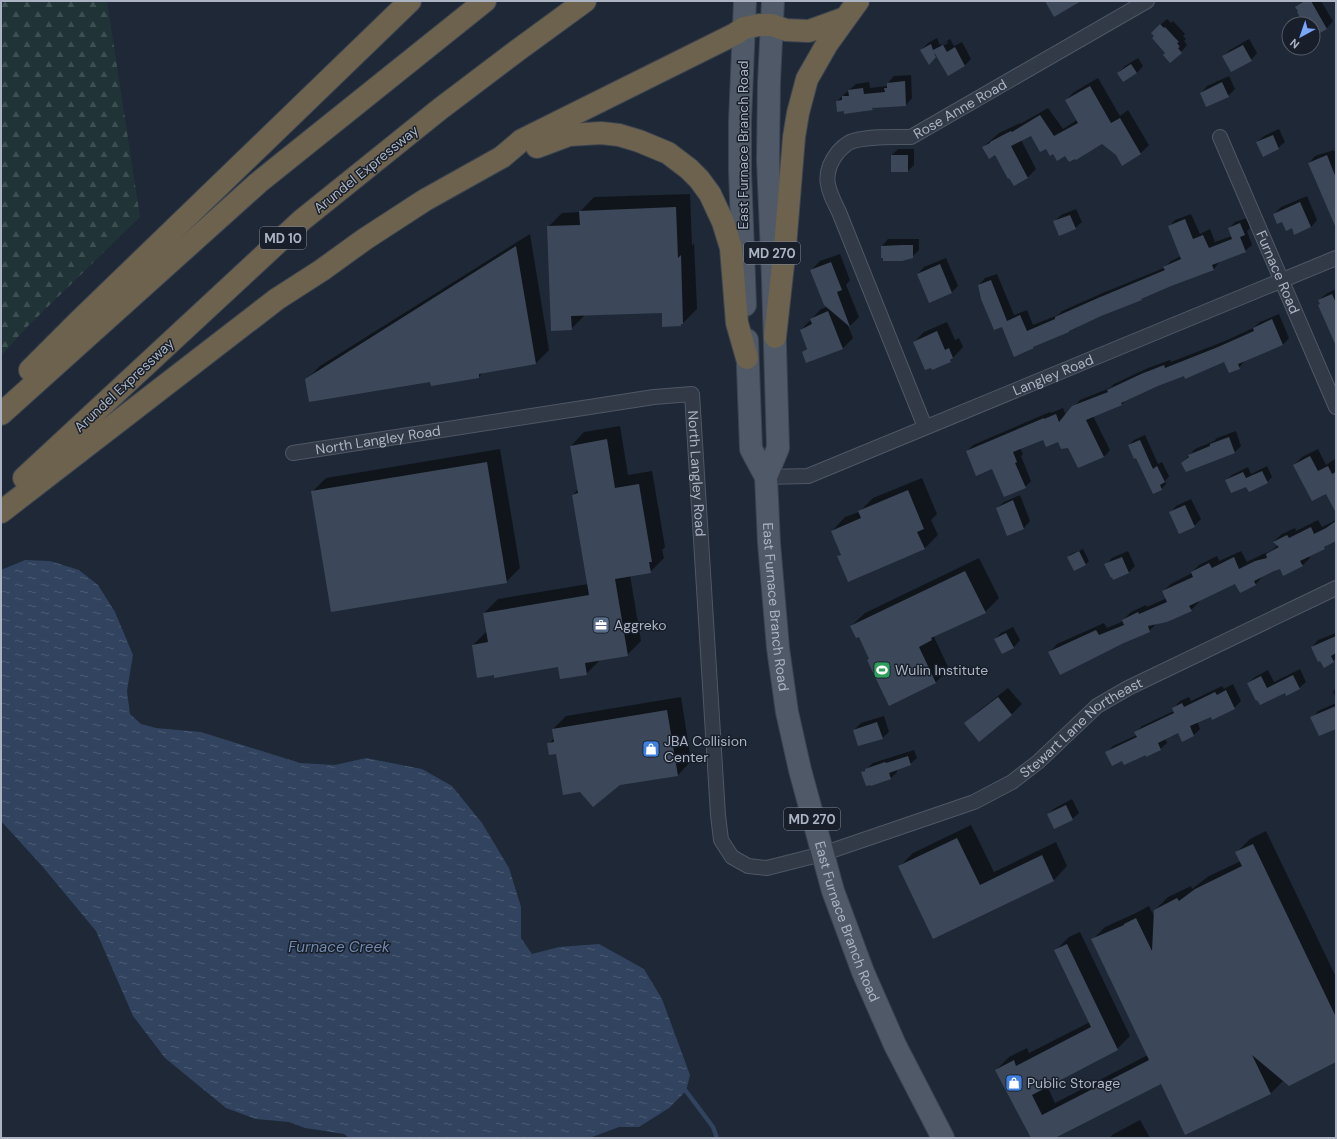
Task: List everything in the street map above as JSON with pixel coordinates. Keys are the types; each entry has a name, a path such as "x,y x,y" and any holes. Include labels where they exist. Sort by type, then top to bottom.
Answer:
{"highway":[{"path":"1,399 78,322 410,1"},
{"path":"1,414 258,183 485,1"},
{"name":"Arundel Expressway","path":"1,500 302,220 440,109 585,1"},
{"path":"1,512 277,299 425,200 502,157 522,140 728,38 744,28 759,24 772,25 786,30 809,31 852,9"},
{"path":"775,336 785,247 794,137 798,113 807,79 827,44 852,9"},
{"path":"502,157 528,150 569,134 601,133 619,135 639,141 668,153 689,169 699,179 710,194 723,222 731,248 737,323 747,358"}],"main road":[{"name":"East Furnace Branch Road","path":"745,1 740,121 740,171 751,449 766,477 773,605 781,676 787,712 798,762 822,854 847,932 877,1006 913,1081 943,1138"},
{"name":"East Furnace Branch Road","path":"766,477 778,448 768,160 769,82 773,1"}],"street":[{"name":"Rose Anne Road","path":"925,428 839,212 829,193 827,178 832,160 842,147 852,141 911,137 1147,1"},
{"name":"Furnace Road","path":"1220,137 1336,407"},
{"name":"Langley Road","path":"766,477 808,476 1336,258"},
{"name":"North Langley Road","path":"293,453 654,397 692,394 718,815 721,840 732,857 748,866 766,868 822,854"},
{"name":"Stewart Lane Northeast","path":"822,854 984,797 1012,782 1038,762 1097,706 1128,688 1336,588"}],"green space":[{"path":"1,1 107,1 140,217 26,328 1,356"}],"water":[{"name":"Furnace Creek","path":"25,560 50,561 79,570 98,585 115,612 133,655 127,691 130,714 141,724 156,728 201,732 300,763 335,765 366,758 422,769 452,786 482,823 509,868 521,907 521,938 532,954 559,947 599,944 644,969 662,999 690,1075 686,1091 669,1108 639,1127 619,1127 592,1138 349,1138 344,1134 305,1128 289,1122 256,1119 226,1108 165,1058 133,1016 96,931 42,866 1,821 1,570"}],"building":[{"path":"1045,1 1081,1 1054,17"},
{"path":"1304,1 1311,1 1320,16 1299,16 1295,7"},
{"path":"1321,18 1327,29 1321,32"},
{"path":"1160,24 1164,28 1165,27 1179,42 1177,43 1180,47 1178,48 1182,53 1170,63 1163,55 1165,53 1152,38 1154,36 1151,33"},
{"path":"931,44 933,50 943,45 947,52 955,47 965,66 948,76 934,52 936,57 929,65 920,50"},
{"path":"1243,45 1252,61 1231,72 1222,56"},
{"path":"1131,64 1137,73 1123,82 1117,73"},
{"path":"905,81 906,106 872,108 873,110 844,114 844,111 837,112 836,101 842,100 842,96 849,96 848,90 863,88 864,94 885,92 884,88 887,88 887,83"},
{"path":"1222,82 1229,97 1206,107 1200,93"},
{"path":"1090,86 1111,123 1120,118 1141,154 1122,166 1116,155 1102,144 1076,160 1075,159 1069,162 1065,156 1057,161 1053,154 1050,156 1046,149 1040,152 1031,136 1011,146 1028,178 1014,186 1009,178 1008,179 995,155 989,159 982,147 1011,131 1012,132 1040,115 1054,136 1078,123 1065,100"},
{"path":"1273,135 1279,149 1263,157 1256,142"},
{"path":"891,155 908,155 908,172 891,172"},
{"path":"1327,155 1336,178 1336,228 1308,163"},
{"path":"1300,202 1311,227 1294,235 1292,228 1286,231 1282,222 1277,224 1273,214"},
{"path":"676,207 678,258 681,255 683,324 681,324 681,326 662,327 662,313 571,316 572,330 551,331 547,226 580,225 579,211"},
{"path":"1070,215 1076,229 1059,236 1053,221"},
{"path":"1185,219 1193,239 1203,235 1209,248 1232,239 1228,228 1240,223 1245,235 1240,237 1246,252 1212,265 1214,270 1171,286 1141,299 1142,300 1101,316 1014,357 1002,327 994,330 981,299 978,285 991,280 1007,321 1020,315 1027,331 1055,319 1055,317 1165,270 1163,267 1181,259 1168,226"},
{"path":"913,245 913,258 902,261 883,261 883,258 881,258 881,246"},
{"path":"516,246 536,364 479,374 479,378 431,386 430,382 309,402 305,379"},
{"path":"831,262 842,290 837,292 850,327 824,305 810,270"},
{"path":"940,264 952,293 929,303 917,274"},
{"path":"1332,294 1336,303 1336,346 1318,305 1320,304 1318,300"},
{"path":"828,311 843,349 806,363 802,352 807,349 800,330 812,324 810,319"},
{"path":"1272,319 1283,345 1238,364 1240,369 1229,373 1224,362 1185,379 1184,376 1158,386 1121,403 1122,405 1086,420 1104,457 1078,468 1068,448 1061,449 1058,442 1046,447 1043,440 1013,452 1017,462 1015,463 1026,488 1004,497 992,469 976,476 966,451 1056,414 1059,422 1072,406 1108,392 1107,390 1141,374 1164,365 1165,368 1218,347 1254,331 1253,328"},
{"path":"937,331 945,350 949,348 953,358 950,360 951,362 932,370 931,368 925,370 913,342"},
{"path":"1229,437 1235,453 1186,472 1181,463 1189,457 1188,455 1210,446 1210,444"},
{"path":"607,439 615,488 639,484 652,562 649,562 651,573 615,579 628,656 585,663 587,675 560,679 558,667 494,678 494,675 477,678 472,645 488,642 483,613 589,595 572,495 578,493 570,446"},
{"path":"1140,440 1153,469 1157,466 1165,482 1160,485 1162,490 1153,494 1136,458 1134,459 1128,445"},
{"path":"1310,456 1318,471 1328,466 1332,474 1336,472 1336,513 1326,494 1312,501 1293,465"},
{"path":"487,462 507,583 331,612 311,491"},
{"path":"1262,471 1268,483 1249,492 1246,487 1231,493 1225,480 1243,472 1246,478"},
{"path":"908,490 924,529 917,532 925,549 848,582 837,556 841,555 831,531 861,518 858,511"},
{"path":"1013,500 1024,529 1007,536 996,508"},
{"path":"1185,505 1195,527 1179,534 1169,512"},
{"path":"1336,521 1336,541 1324,547 1325,549 1300,561 1303,566 1283,576 1280,569 1274,571 1254,581 1256,585 1240,593 1235,584 1189,606 1192,611 1167,622 1148,626 1150,632 1124,643 1060,675 1048,652 1096,630 1099,635 1124,625 1122,620 1138,612 1139,614 1167,602 1162,591 1193,577 1191,572 1209,563 1212,568 1234,557 1239,569 1255,561 1267,558 1266,554 1279,547 1273,542 1287,535 1289,538 1311,527 1314,534"},
{"path":"1079,551 1086,565 1074,571 1067,557"},
{"path":"1122,557 1129,573 1113,580 1104,564"},
{"path":"965,571 986,613 931,638 932,640 919,647 936,683 889,706 867,660 869,659 859,637 856,638 850,626"},
{"path":"1006,633 1014,648 1002,654 994,639"},
{"path":"1336,636 1336,653 1331,656 1334,662 1324,668 1320,661 1318,662 1311,647"},
{"path":"1293,675 1300,689 1286,696 1285,693 1260,705 1257,700 1256,701 1247,683 1261,676 1267,688"},
{"path":"1226,690 1235,709 1212,720 1211,717 1190,726 1194,736 1182,742 1178,733 1158,743 1161,750 1124,765 1122,761 1112,766 1105,752 1137,737 1134,732 1174,713 1172,708 1182,703 1184,707 1215,692 1217,695"},
{"path":"998,697 1012,715 979,742 964,723"},
{"path":"1336,706 1336,729 1319,736 1310,717"},
{"path":"667,710 678,776 620,785 593,807 580,792 563,795 556,754 549,755 547,743 554,742 552,729"},
{"path":"877,722 883,739 858,746 853,730"},
{"path":"908,756 911,765 889,773 891,779 871,786 866,786 861,772 865,771 865,769"},
{"path":"1066,805 1073,820 1054,829 1047,814"},
{"path":"957,838 980,885 1042,855 1054,881 933,939 898,866"},
{"path":"1253,844 1336,1017 1336,1062 1289,1086 1252,1055 1271,1094 1185,1135 1161,1084 1055,1138 1031,1138 995,1070 1014,1060 1016,1066 1091,1027 1054,950 1067,944 1118,1050 1032,1095 1042,1115 1149,1060 1091,939 1124,925 1136,918 1152,951 1154,910 1177,898 1179,901 1195,889 1242,866 1235,852"}],"waterway":[{"path":"686,1091 713,1127 717,1138"}],"place":[{"name":"Aggreko","path":"601,625"},
{"name":"Wulin Institute","path":"882,670"},
{"name":"JBA Collision Center","path":"651,749"},
{"name":"Public Storage","path":"1014,1083"}]}
